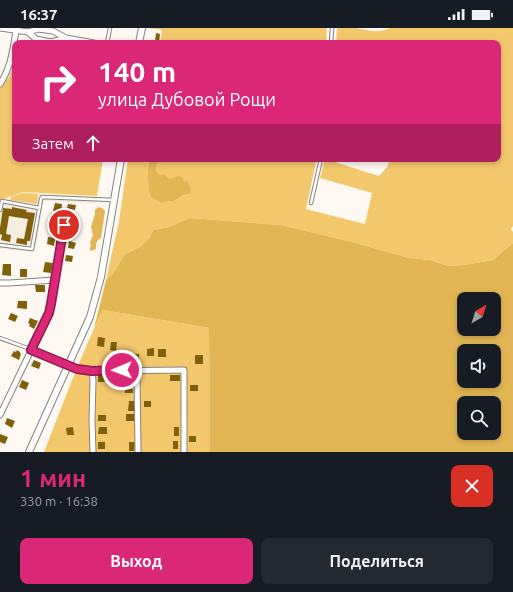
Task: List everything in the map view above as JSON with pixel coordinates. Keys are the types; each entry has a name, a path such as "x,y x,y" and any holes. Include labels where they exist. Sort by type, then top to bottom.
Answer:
{"street":[{"path":"0,28 16,29 28,32 36,39 41,40"},
{"path":"140,40 142,28"},
{"path":"14,40 16,29"},
{"path":"28,32 38,29 77,40"},
{"path":"58,40 66,38"},
{"path":"0,84 8,70 12,53"},
{"path":"29,452 90,317 97,296 120,162"},
{"path":"0,283 9,284 55,280 49,313 0,415"},
{"path":"31,350 77,369 92,371 184,370 184,452"},
{"path":"137,370 138,452"},
{"path":"92,371 93,452"}],"lane":[{"path":"108,40 110,28"},
{"path":"331,40 332,28"},
{"path":"311,203 320,162"},
{"path":"0,245 32,249 39,208 42,198 44,197 114,200"},
{"path":"0,210 2,201 39,208"},
{"path":"55,280 64,225"},
{"path":"0,338 31,350"}],"shaded area":[{"path":"149,28 327,28 326,40 160,40 162,30"},
{"path":"337,28 356,28 376,31 390,28 513,28 513,226 511,229 513,232 513,243 493,260 448,266 430,260 409,258 352,242 281,225 190,218 169,227 153,230 150,237 140,247 125,254 112,275 106,280 119,221 128,162 149,162 147,179 150,196 166,201 174,201 181,196 189,194 184,181 178,177 170,179 160,175 156,168 159,162 316,162 306,209 365,224 372,193 320,178 324,162 335,162 379,176 387,167 389,162 501,162 501,40 336,40"},
{"path":"12,69 12,162 103,162 97,196 23,192 0,200 0,88 9,77"},
{"path":"149,162 159,162 156,168 160,175 164,174 170,179 178,176 182,177 184,181 188,182 191,190 189,194 181,196 174,201 166,201 162,203 150,196 147,179"},
{"path":"23,192 97,196 96,204 44,201 35,252 0,249 0,199"},
{"path":"22,193 38,194 37,204 10,200 11,197"},
{"path":"98,207 105,211 101,238 97,242 96,249 92,251 90,250 90,242 93,235 91,227 95,210"},
{"path":"190,218 281,225 352,242 409,258 430,260 448,266 493,260 513,243 513,452 210,452 209,328 103,310 94,328 106,280 112,275 125,254 140,247 150,237 153,230 169,227"},
{"path":"103,310 209,328 210,452 44,452 79,362"}],"building":[{"path":"156,33 160,34 159,40 155,40"},
{"path":"55,203 62,204 61,214 53,211"},
{"path":"68,204 76,205 75,210 67,208"},
{"path":"12,207 27,210 26,212 35,213 30,241 27,241 27,245 16,243 17,238 24,239 28,219 9,216 6,234 11,235 10,242 1,240 2,235 0,234 0,228 3,208 12,209"},
{"path":"48,237 55,238 54,246 47,244"},
{"path":"69,241 76,243 74,249 68,248"},
{"path":"66,255 73,256 72,262 65,261"},
{"path":"45,262 53,263 51,273 43,272"},
{"path":"3,264 11,264 11,276 2,275"},
{"path":"20,269 27,269 27,277 20,277"},
{"path":"35,285 45,285 45,292 36,292"},
{"path":"18,301 27,301 27,309 17,308"},
{"path":"11,313 18,316 15,322 8,319"},
{"path":"30,318 38,321 34,329 29,326 30,324 28,323"},
{"path":"98,337 105,338 104,347 97,346"},
{"path":"111,342 117,342 116,351 110,350"},
{"path":"154,348 154,356 147,356 147,349"},
{"path":"158,349 166,349 166,357 158,357"},
{"path":"17,350 21,354 19,360 11,356 14,351 16,352"},
{"path":"131,354 139,354 139,363 131,363"},
{"path":"195,355 203,355 203,364 195,364"},
{"path":"34,360 41,363 39,369 31,366"},
{"path":"98,374 105,376 105,382 98,382"},
{"path":"170,375 180,375 180,381 170,381"},
{"path":"118,377 124,377 124,385 118,385"},
{"path":"22,380 29,383 26,390 19,387"},
{"path":"190,385 198,385 198,391 190,391"},
{"path":"125,389 133,389 133,393 125,393"},
{"path":"129,401 134,401 134,411 128,411"},
{"path":"144,401 151,401 151,407 144,407"},
{"path":"126,414 134,414 134,421 126,421"},
{"path":"98,415 106,415 106,421 98,421"},
{"path":"7,418 15,421 12,428 5,424"},
{"path":"73,427 74,435 67,435 66,428"},
{"path":"99,427 107,427 107,434 98,434"},
{"path":"174,427 179,427 179,436 174,436"},
{"path":"0,434 8,437 5,444 0,442"},
{"path":"189,436 196,436 196,442 189,442"},
{"path":"173,441 178,441 178,449 173,449"},
{"path":"98,442 105,442 105,449 98,449"},
{"path":"129,442 135,442 134,451 129,451"}],"route":[{"path":"64,225 49,313 31,350 77,369 92,371 122,370"}]}
